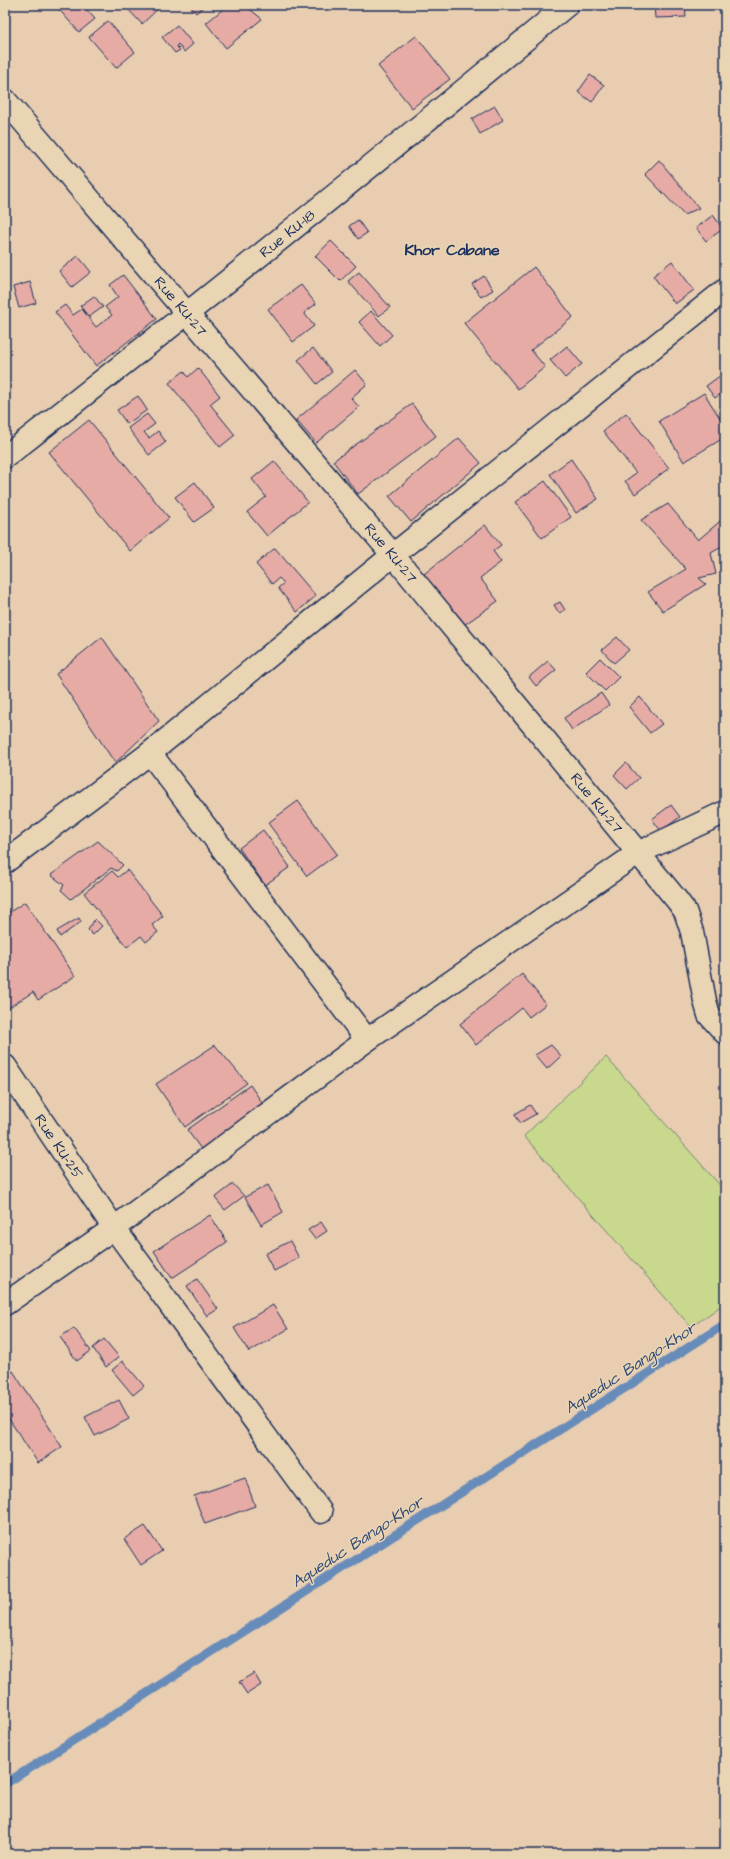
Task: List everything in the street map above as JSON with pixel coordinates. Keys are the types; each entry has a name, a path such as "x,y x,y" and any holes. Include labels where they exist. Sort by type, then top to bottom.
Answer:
{"street":[{"name":"Rue KU-18","path":"5,457 187,314 462,92 567,5"},
{"name":"Rue KU-27","path":"5,100 393,555 685,912 692,932 705,1001 709,1014 725,1033"},
{"path":"5,862 150,753 393,555 725,290"},
{"path":"150,753 367,1040"},
{"path":"5,1304 114,1228 367,1040 638,853 725,812"},
{"name":"Rue KU-25","path":"5,1066 114,1228 321,1512"}],"green space":[{"path":"606,1057 725,1191 725,1303 691,1327 524,1136"}],"building":[{"path":"55,5 89,5 90,6 86,9 95,19 79,32"},
{"path":"120,5 114,10 111,6"},
{"path":"124,5 162,5 142,24"},
{"path":"189,5 205,5 196,13"},
{"path":"228,5 245,5 262,19 226,48 206,23"},
{"path":"654,5 685,5 686,17 655,18"},
{"path":"108,21 135,52 116,68 89,37"},
{"path":"177,25 193,44 184,52 178,44 176,46 180,50 175,53 162,37"},
{"path":"416,36 450,79 412,108 378,66"},
{"path":"590,75 604,85 592,102 578,92"},
{"path":"495,106 503,120 480,134 472,119"},
{"path":"659,160 699,208 684,215 645,174"},
{"path":"713,215 723,229 706,241 696,228"},
{"path":"358,220 367,233 358,239 349,226"},
{"path":"331,241 356,266 340,281 315,256"},
{"path":"78,256 91,272 72,287 59,271"},
{"path":"672,261 694,290 675,304 653,276"},
{"path":"534,267 573,317 531,350 545,367 518,389 464,323"},
{"path":"359,272 390,307 379,316 348,281"},
{"path":"123,275 157,319 96,366 55,312 65,305 73,315 82,309 96,327 112,315 105,307 118,297 110,285"},
{"path":"484,276 493,290 481,297 472,284"},
{"path":"30,282 36,303 19,308 13,287"},
{"path":"301,285 316,304 304,313 314,326 293,342 268,309"},
{"path":"94,296 103,307 89,317 80,306"},
{"path":"371,311 392,335 380,346 359,322"},
{"path":"567,346 582,364 565,378 550,360"},
{"path":"313,348 332,372 317,384 298,360"},
{"path":"198,368 220,396 210,404 235,435 220,447 169,383 184,371 188,377"},
{"path":"355,370 367,384 351,398 359,407 316,443 296,420"},
{"path":"721,375 725,381 725,391 715,398 706,386"},
{"path":"704,393 725,426 725,437 684,462 659,421"},
{"path":"138,396 147,410 127,424 117,410"},
{"path":"412,404 436,436 358,494 333,461"},
{"path":"626,413 669,468 635,494 625,481 636,473 603,431"},
{"path":"147,414 155,424 144,432 149,438 158,431 166,442 149,455 128,428"},
{"path":"89,420 169,518 130,551 49,452"},
{"path":"459,438 481,463 411,522 389,496"},
{"path":"571,459 598,499 576,513 550,474"},
{"path":"274,461 308,502 267,536 247,512 266,497 252,479"},
{"path":"545,481 571,517 542,538 515,502"},
{"path":"195,482 214,508 194,522 175,497"},
{"path":"668,504 698,540 725,517 725,545 711,553 716,574 699,578 706,584 663,611 648,592 686,569 641,520"},
{"path":"485,525 501,545 493,551 501,562 480,578 498,601 464,625 424,574"},
{"path":"275,548 316,596 297,612 278,588 284,583 279,578 272,584 256,564"},
{"path":"560,602 565,610 559,613 554,605"},
{"path":"102,637 159,721 115,763 56,674"},
{"path":"617,637 629,650 614,663 602,650"},
{"path":"600,658 619,677 605,691 586,672"},
{"path":"548,661 556,670 536,686 529,677"},
{"path":"601,693 609,705 572,730 564,718"},
{"path":"640,697 662,724 650,733 629,707"},
{"path":"626,763 639,778 627,789 614,775"},
{"path":"298,801 337,854 307,876 268,823"},
{"path":"671,805 680,817 661,831 652,819"},
{"path":"263,830 290,867 265,885 239,848"},
{"path":"98,841 123,865 117,871 111,868 71,899 61,890 64,885 51,875"},
{"path":"127,870 163,916 152,925 158,932 146,942 141,936 127,947 84,893 112,871 118,877"},
{"path":"25,902 75,976 38,1000 33,992 5,1010 5,915"},
{"path":"79,918 81,922 60,937 57,931"},
{"path":"95,919 102,926 93,935 88,930"},
{"path":"522,974 546,1004 529,1017 522,1008 476,1045 460,1024"},
{"path":"215,1045 247,1083 185,1127 156,1084"},
{"path":"551,1045 561,1056 547,1069 535,1055"},
{"path":"250,1085 263,1104 201,1149 187,1130"},
{"path":"530,1105 536,1114 520,1123 515,1114"},
{"path":"233,1184 244,1196 225,1210 215,1198"},
{"path":"268,1185 283,1212 261,1225 245,1197"},
{"path":"210,1215 227,1242 172,1278 154,1251"},
{"path":"321,1222 327,1231 315,1239 308,1230"},
{"path":"290,1241 299,1258 274,1271 265,1254"},
{"path":"197,1279 218,1309 207,1316 187,1286"},
{"path":"273,1305 288,1329 249,1352 234,1328"},
{"path":"74,1328 91,1351 77,1361 60,1337"},
{"path":"104,1339 119,1357 106,1367 93,1348"},
{"path":"123,1361 144,1386 133,1395 112,1370"},
{"path":"13,1371 62,1447 38,1463 5,1413 5,1376"},
{"path":"119,1400 129,1419 95,1436 85,1417"},
{"path":"245,1478 255,1506 205,1524 194,1496"},
{"path":"145,1526 162,1551 141,1565 124,1539"},
{"path":"254,1673 261,1685 247,1694 239,1682"}],"waterway":[{"name":"Aqueduc Bango-Khor","path":"5,1784 725,1324"}],"district":[{"name":"Khor Cabane","path":"452,249"}]}
